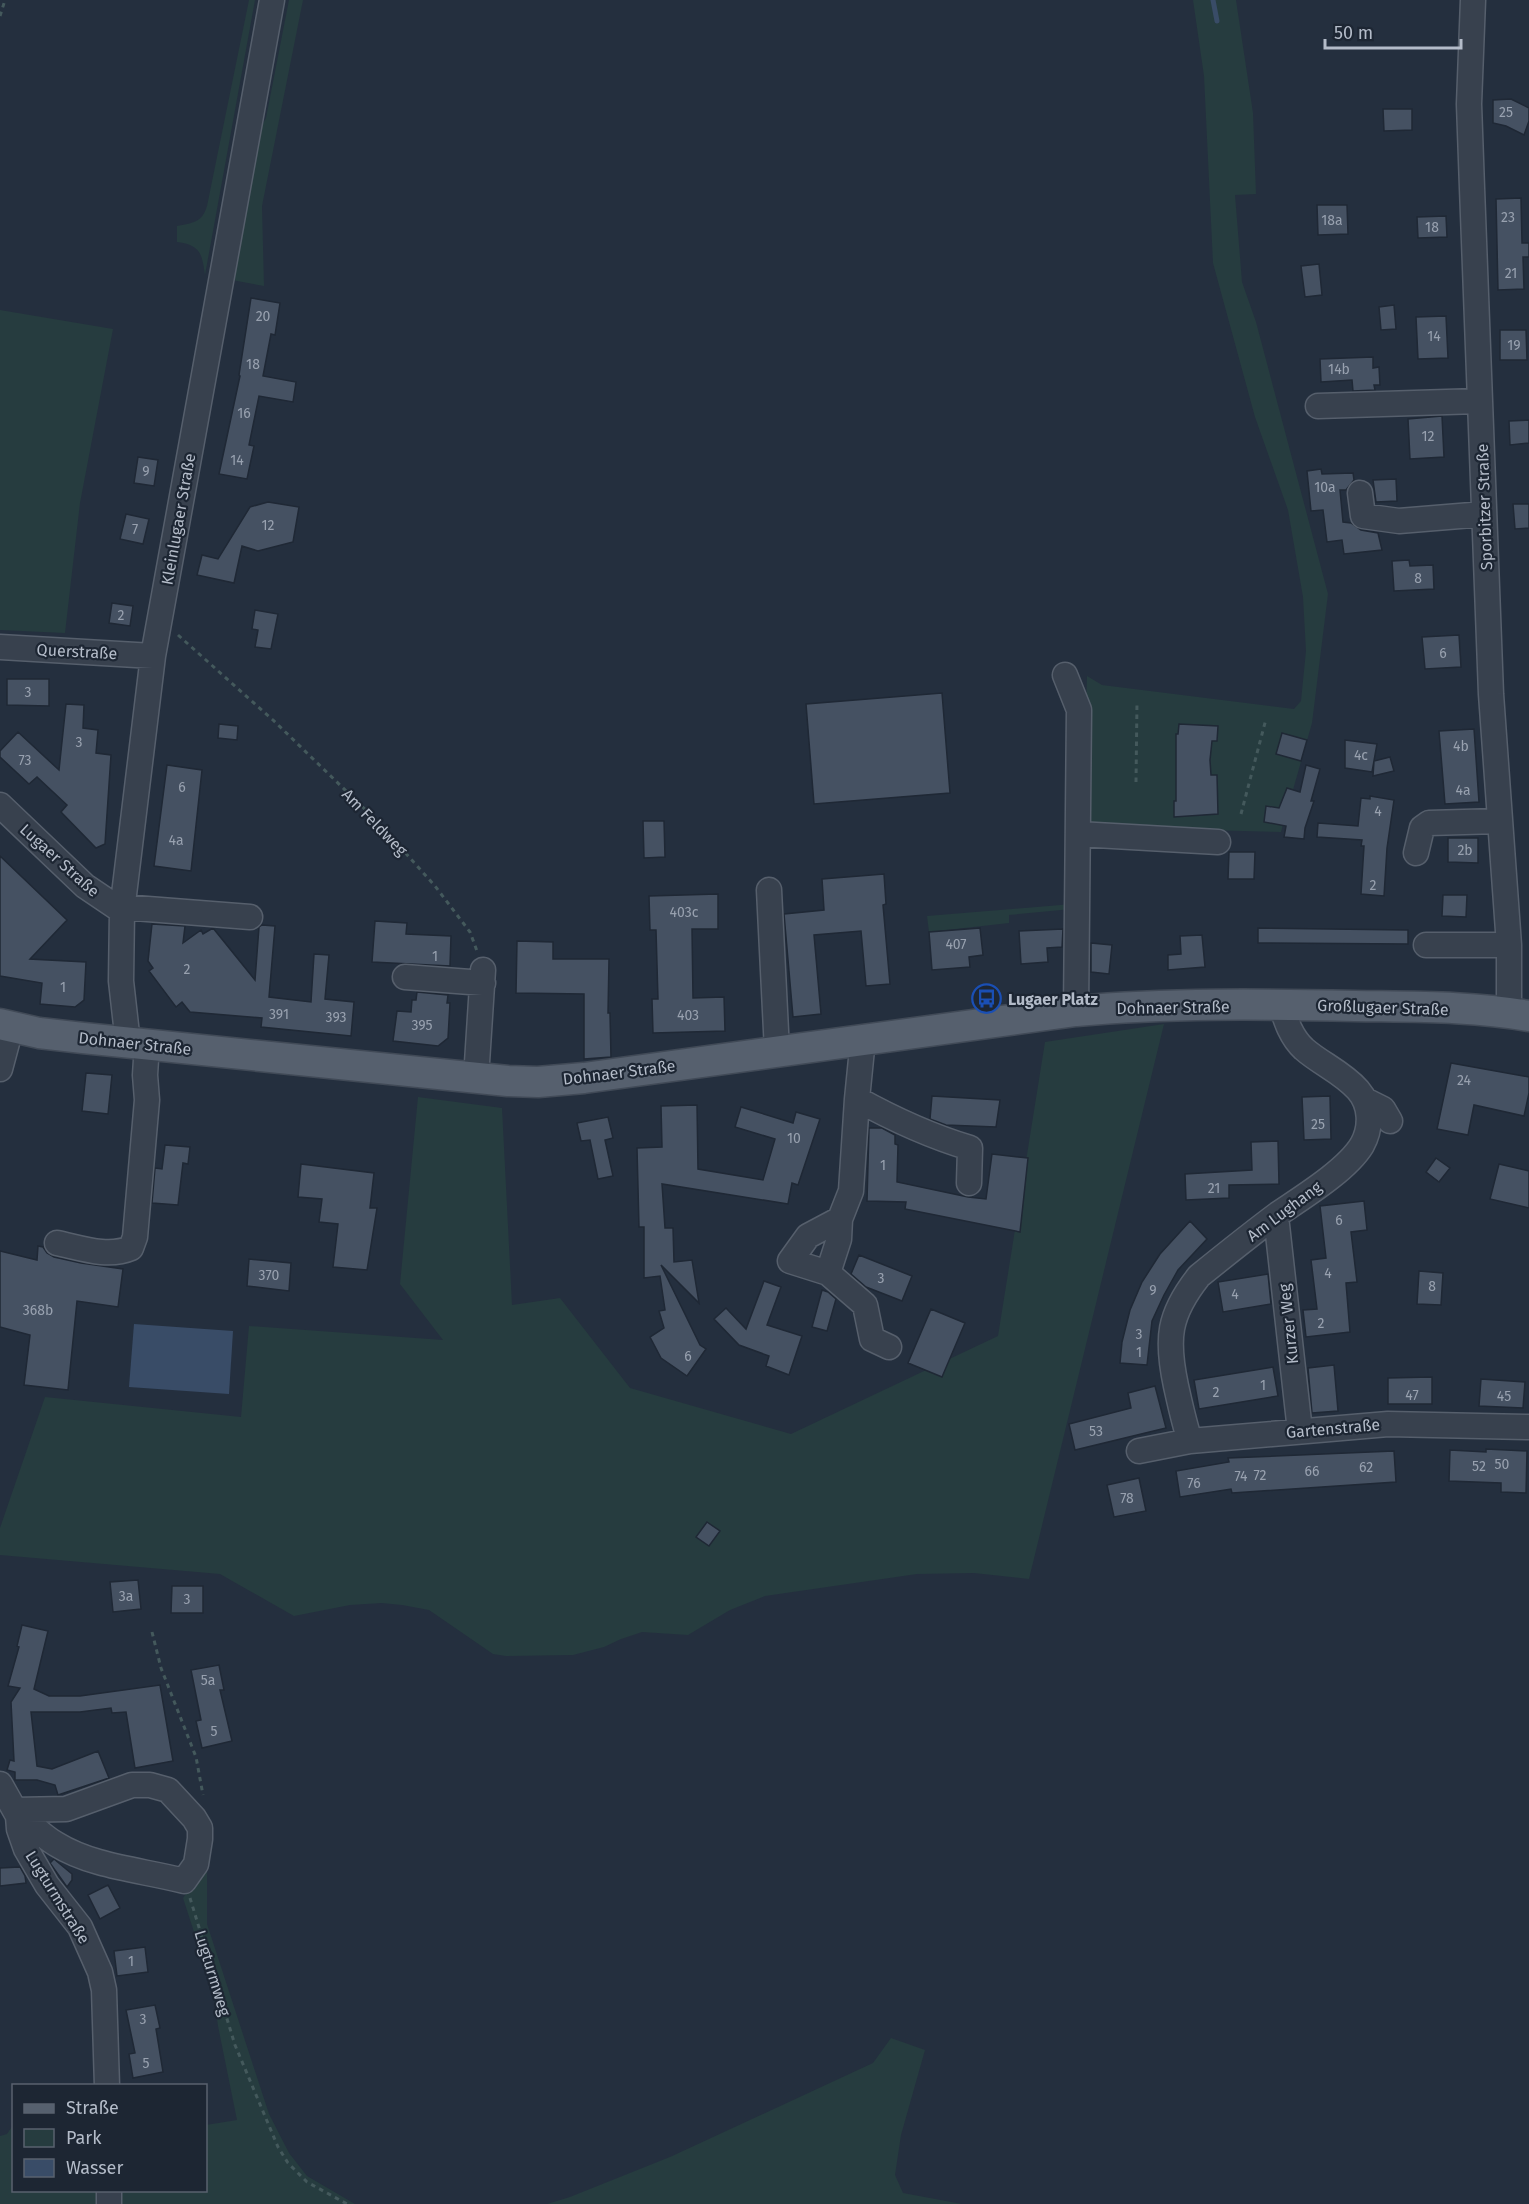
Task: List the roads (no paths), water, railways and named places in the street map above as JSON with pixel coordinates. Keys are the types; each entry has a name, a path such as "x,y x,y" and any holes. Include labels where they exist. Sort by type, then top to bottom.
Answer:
{"main road":[{"name":"Dohnaer Straße","path":"5,1026 39,1033 138,1044 528,1082 561,1080 1076,1011 1129,1006 1238,1006"},
{"name":"Großlugaer Straße","path":"1238,1006 1431,1008 1519,1015"}],"street":[{"name":"Kleinlugaer Straße","path":"57,1243 108,1253 122,1252 131,1248 135,1237 147,1100 145,1075 121,981 122,909 153,656 272,0"},
{"name":"Sporbitzer Straße","path":"1473,0 1469,105 1491,694 1509,945 1519,1015"},
{"path":"1318,406 1479,401"},
{"path":"1360,493 1363,516 1399,521 1484,514"},
{"name":"Querstraße","path":"0,647 153,656"},
{"path":"1065,675 1079,710 1076,1011"},
{"name":"Lugaer Straße","path":"0,805 85,886 122,909"},
{"path":"1416,853 1422,828 1429,823 1499,821"},
{"path":"1078,834 1218,842"},
{"path":"769,890 777,1051"},
{"path":"122,909 250,917"},
{"path":"1426,945 1509,945"},
{"path":"405,977 483,977 476,1078"},
{"path":"1281,1005 1288,1027 1304,1050 1342,1075 1367,1101 1383,1108 1390,1121"},
{"path":"0,1069 5,1026"},
{"path":"828,1273 839,1239 840,1220 851,1191 856,1099 863,1039"},
{"path":"856,1099 931,1135 970,1148 969,1183"},
{"name":"Am Lughang","path":"1190,1441 1171,1361 1170,1336 1177,1310 1186,1292 1199,1276 1321,1184 1354,1155 1367,1133 1369,1117 1367,1101"},
{"name":"Kurzer Weg","path":"1276,1216 1300,1431"},
{"path":"840,1220 808,1236 790,1261 828,1273 847,1287 865,1305 872,1339 889,1347"},
{"name":"Gartenstraße","path":"1138,1451 1190,1441 1388,1424 1529,1427"},
{"name":"Lugturmstraße","path":"0,1784 17,1814 26,1849 47,1885 80,1927 100,1972 104,1990 107,2084"},
{"path":"132,1785 150,1785 168,1790 194,1818 200,1828 196,1864 184,1881 96,1862 55,1844 17,1814 66,1809 132,1785"}],"water":[{"path":"134,1324 233,1331 229,1394 129,1387"}],"waterway":[{"path":"1213,0 1217,21"}],"place":[{"name":"Lugaer Platz","path":"987,999"}]}
